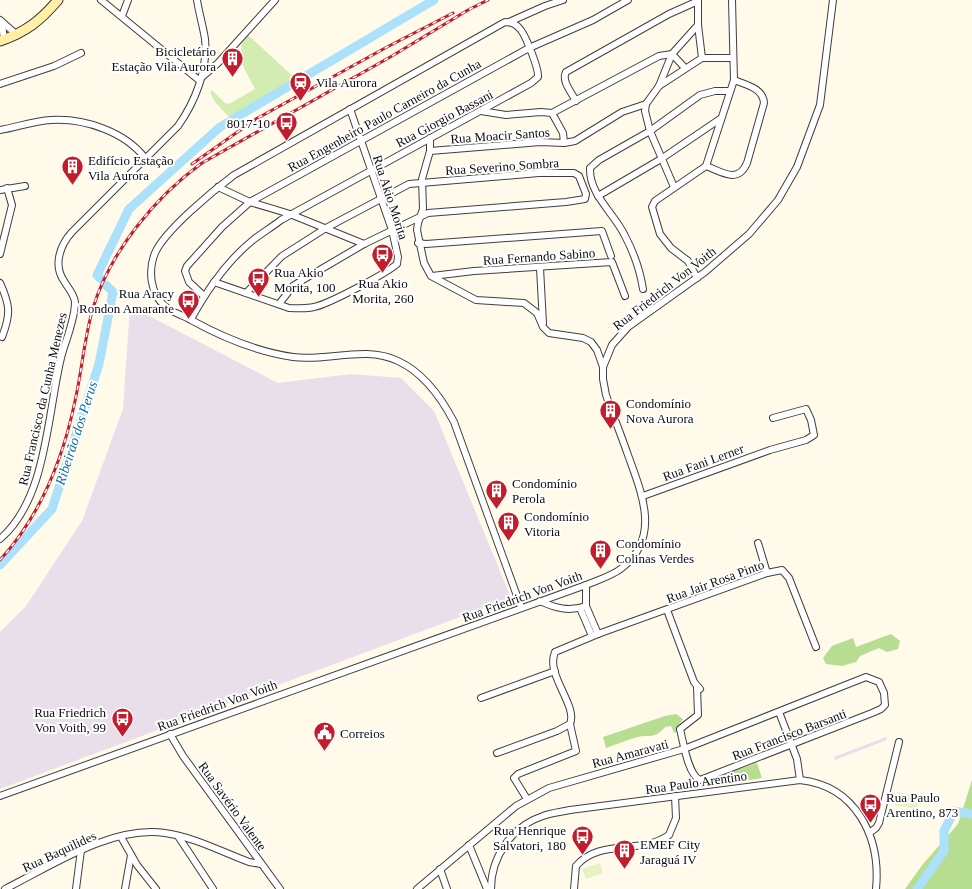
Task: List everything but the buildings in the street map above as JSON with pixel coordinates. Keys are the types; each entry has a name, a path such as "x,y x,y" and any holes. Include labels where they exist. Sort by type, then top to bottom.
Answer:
{"main road":[{"path":"2,41 17,35 40,20 58,0"}],"street":[{"path":"101,0 201,79 218,63 275,0"},
{"path":"122,16 128,0"},
{"path":"521,607 454,422 445,406 423,378 397,360 360,355 293,357 246,345 208,330 190,319 169,310 156,296 153,288 152,265 159,246 203,199 218,187 281,148 505,22 509,22 563,0"},
{"name":"Rua Engenheiro Paulo Carneiro da Cunha","path":"204,296 188,282 185,271 187,266 222,227 250,202 528,48 611,12 628,0"},
{"path":"697,278 688,261 671,248 660,234 652,207 655,201 706,166 729,91 734,80 732,0"},
{"name":"Rua Friedrich Von Voith","path":"0,796 540,600 586,585 621,569 640,549 645,512 643,496 606,395 603,379 603,367 612,345 628,327 697,278 749,234 778,200 797,166 820,105 828,51 831,7 833,0"},
{"name":"Rua Francisco da Cunha Menezes","path":"0,539 22,511 37,478 61,358 74,309 74,296 60,274 58,266 62,247 72,232 178,126 191,104 201,79 205,41 198,1"},
{"path":"576,102 566,82 564,75 566,72 669,14 698,1 698,25 702,58"},
{"path":"1,22 17,35"},
{"path":"1,22 2,41"},
{"path":"509,22 520,28 528,48"},
{"path":"674,187 650,131 645,111 646,104 659,86 672,54 698,25"},
{"name":"Rua Giorgio Bassani","path":"204,296 214,282 252,241 290,214 531,83 538,77 536,64 528,48"},
{"path":"0,84 54,66 81,53"},
{"path":"552,114 651,60 672,54"},
{"path":"672,54 685,68"},
{"path":"659,86 702,58 733,58"},
{"path":"706,166 732,175 739,174 744,170 747,163 764,104 764,99 761,93 756,89 734,80"},
{"path":"644,289 635,258 625,235 598,196 590,173 593,165 650,131 700,95 715,91 729,91"},
{"path":"564,143 575,141 622,112 646,104"},
{"name":"Rua Akio Morita","path":"214,282 289,308 315,307 331,301 390,269 398,262 392,230 382,198 350,109"},
{"name":"Rua Moacir Santos","path":"430,151 540,142 564,143 563,135 552,114 533,112 506,115 481,111"},
{"path":"598,196 661,159 720,120"},
{"path":"0,130 45,121 76,122 109,131 133,145 145,158"},
{"path":"430,138 430,151 422,182 424,200 423,208 417,230 418,243 425,267 432,276 476,300 524,303 537,313 543,327 551,333 583,338 591,342 597,350 603,367"},
{"name":"Rua Severino Sombra","path":"246,293 282,256 326,228 410,184 539,173 574,173 578,176 587,197 585,199 566,202 439,212 420,216"},
{"path":"0,190 25,186"},
{"path":"218,187 250,202 290,214 364,244"},
{"path":"0,254 12,205 7,188"},
{"path":"279,304 293,286 301,281 364,244 420,216"},
{"path":"418,243 426,244 602,231 611,256"},
{"name":"Rua Fernando Sabino","path":"432,276 474,271 540,268 612,262 625,296"},
{"path":"540,268 543,327"},
{"path":"0,283 9,308 2,337"},
{"path":"190,319 204,296"},
{"name":"Rua Fani Lerner","path":"643,496 770,450 806,440 814,435 811,420 806,409 773,418"},
{"path":"758,543 767,573"},
{"name":"Rua Jair Rosa Pinto","path":"555,671 552,658 555,652 592,636 767,573 782,570 789,578 816,647"},
{"path":"586,585 583,607 592,636"},
{"path":"540,600 556,608 583,607"},
{"path":"583,607 598,634"},
{"path":"667,610 700,689 698,715 680,729 684,749"},
{"path":"481,698 555,671 569,711 576,752 518,774 514,778 527,799"},
{"name":"Rua Amaravati","path":"417,889 527,799 561,783 684,749 858,680 870,678"},
{"name":"Rua Francisco Barsanti","path":"684,749 694,775 700,780 792,745 884,707 885,699 882,688 879,682 870,678"},
{"path":"778,712 792,745 798,764 800,780"},
{"path":"497,753 558,731 570,722"},
{"name":"Rua Savério Valente","path":"170,734 183,756 280,889"},
{"path":"870,833 879,823 899,742"},
{"name":"Rua Paulo Arentino","path":"491,889 493,873 502,848 519,829 530,821 550,814 570,810 800,780 824,784 838,792 856,812 870,833 875,853 876,889"},
{"path":"574,889 576,866 589,854 599,850 649,844 669,835 676,818 675,796"},
{"name":"Rua Baquilides","path":"5,889 81,850 145,831 178,836 249,862 261,864"},
{"path":"178,836 213,889"},
{"path":"122,837 131,855 156,889"},
{"path":"469,845 487,889"},
{"path":"76,889 81,850"},
{"path":"125,889 131,855"},
{"path":"440,869 447,889"}],"shaded area":[{"path":"130,306 278,383 351,374 401,378 434,411 511,598 0,789 0,632 26,606 82,521 123,409"},
{"path":"886,737 887,740 835,760 834,757"}],"green space":[{"path":"247,34 297,80 231,116 228,116 215,102 210,92 212,90 225,103 229,104 255,89 242,64 241,41"},
{"path":"891,634 900,641 898,649 887,652 879,648 860,656 856,662 842,666 826,664 823,658 832,646 853,638 856,647"},
{"path":"676,714 683,719 677,727 677,732 674,733 671,726 665,727 657,734 627,740 606,748 603,737 665,716"},
{"path":"757,763 762,778 731,783 724,780 725,774"},
{"path":"972,780 972,889 905,889 923,864 958,824"},
{"path":"897,792 919,796 917,809 894,805"},
{"path":"600,863 603,873 586,879 582,869"}],"waterway":[{"name":"Ribeirão dos Perus","path":"101,279 97,275 129,209 220,127 434,0"},
{"name":"Ribeirão dos Perus","path":"0,565 52,509 99,364 113,292 106,285"},
{"path":"917,889 944,851 944,831 954,811 972,814"}],"railway":[{"path":"0,560 15,543 39,505 57,465 70,423 90,320 101,287 123,246 151,209 168,192 202,163 392,56 468,10 488,0"},
{"path":"192,164 256,119 387,47 453,13"}],"place":[{"name":"Bicicletário Estação Vila Aurora","path":"232,78"},
{"name":"Vila Aurora","path":"301,102"},
{"name":"8017-10","path":"286,142"},
{"name":"Edifício Estação Vila Aurora","path":"73,186"},
{"name":"Rua Akio Morita, 260","path":"383,274"},
{"name":"Rua Akio Morita, 100","path":"258,298"},
{"name":"Rua Aracy Rondon Amarante","path":"189,320"},
{"name":"Condomínio Nova Aurora","path":"610,430"},
{"name":"Condomínio Perola","path":"497,510"},
{"name":"Condomínio Vitoria","path":"508,542"},
{"name":"Condomínio Colinas Verdes","path":"600,570"},
{"name":"Rua Friedrich Von Voith, 99","path":"122,738"},
{"name":"Correios","path":"324,752"},
{"name":"Rua Paulo Arentino, 873","path":"871,824"},
{"name":"Rua Henrique Salvatori, 180","path":"582,856"},
{"name":"EMEF City Jaraguá IV","path":"625,870"}]}
